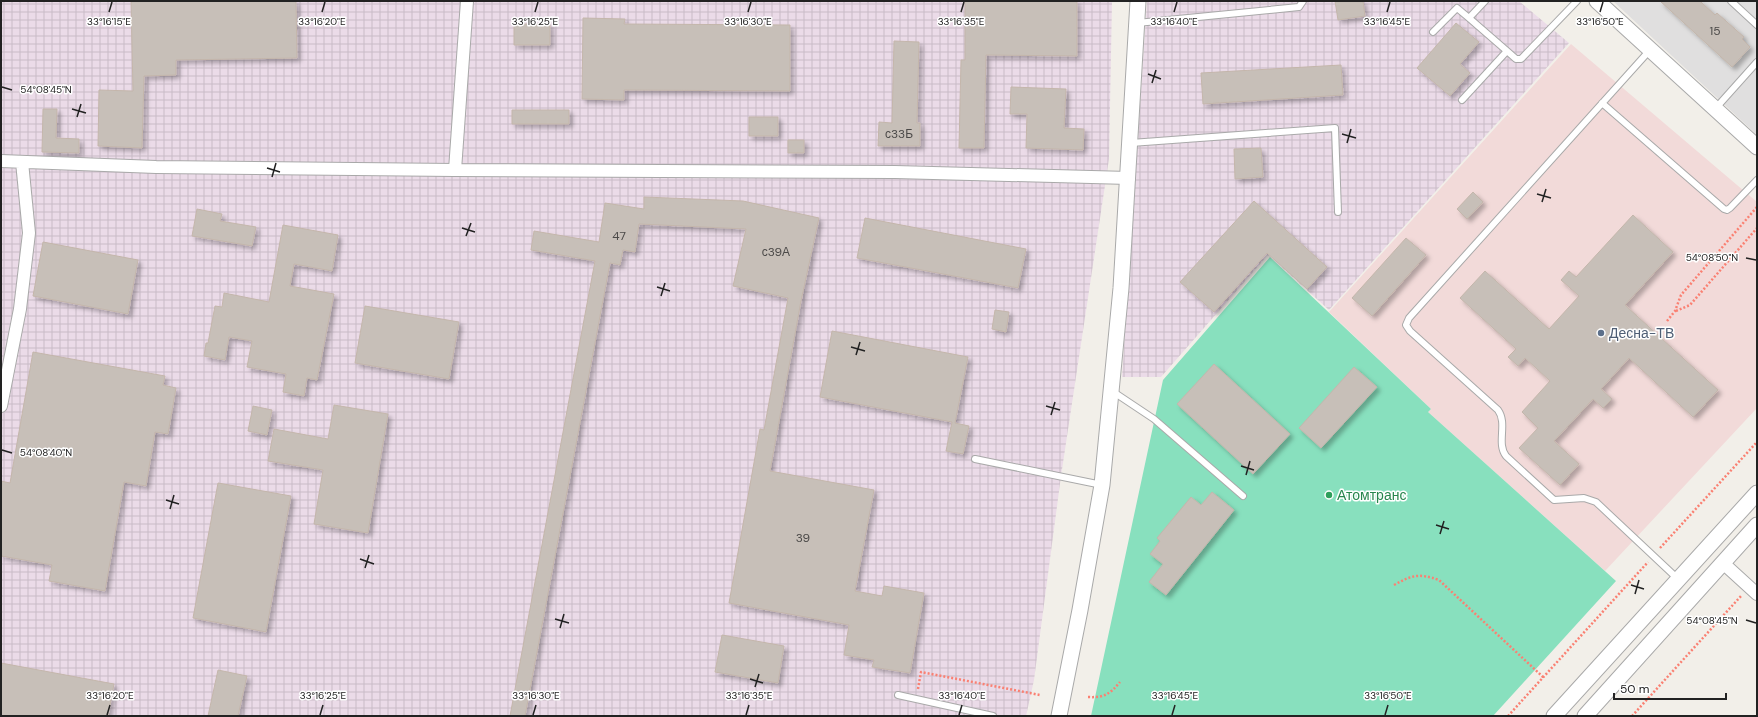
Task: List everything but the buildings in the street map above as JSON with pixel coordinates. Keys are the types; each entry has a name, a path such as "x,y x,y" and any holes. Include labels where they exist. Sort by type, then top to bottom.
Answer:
{"street":[{"path":"455,170 467,1"},
{"path":"1060,716 1102,485 1121,288 1129,178 1138,1"},
{"path":"1597,1 1757,147"},
{"path":"1,161 156,167 895,172 1129,178"},
{"path":"1,406 20,308 30,234 22,162"},
{"path":"1554,716 1757,493"},
{"path":"1585,716 1757,525"},
{"path":"1723,563 1753,590"}],"lane":[{"path":"1137,23 1299,7 1303,1"},
{"path":"1469,18 1484,1"},
{"path":"1433,32 1457,8 1516,59 1521,59 1576,1"},
{"path":"1731,1 1757,25"},
{"path":"1650,50 1408,318 1406,325 1410,331 1498,410 1502,421 1502,447 1506,456 1554,500 1584,498 1596,502 1678,580"},
{"path":"1462,100 1507,51"},
{"path":"1715,109 1757,62"},
{"path":"1602,103 1724,209 1727,210 1730,208 1757,180"},
{"path":"1131,143 1335,128 1338,212"},
{"path":"1112,391 1154,419 1243,496"},
{"path":"976,460 1102,485"},
{"path":"898,695 993,716"}],"path":[{"path":"1667,321 1675,311 1681,296 1757,207"},
{"path":"1675,311 1690,305 1757,228"},
{"path":"1655,554 1757,442"},
{"path":"1508,716 1650,560"},
{"path":"1394,585 1410,576 1425,575 1439,580 1543,677"},
{"path":"1632,716 1753,590"},
{"path":"916,699 921,672 1040,696"},
{"path":"1088,697 1111,693 1120,682"}],"shaded area":[{"path":"1,1 1112,1 1109,159 1061,476 1034,680 1026,716 1,716"},
{"path":"1147,1 1519,1 1569,43 1329,310 1268,255 1161,377 1122,377"},
{"path":"1613,1 1757,1 1757,135"},
{"path":"1571,44 1757,202 1757,408 1605,571 1428,412 1431,409 1329,312"}],"green space":[{"name":"Атомтранс","path":"1270,257 1431,409 1428,412 1616,581 1493,716 1091,716 1163,380"}],"place":[{"name":"Десна-ТВ","path":"1601,333"},
{"name":"Атомтранс","path":"1329,495"}]}
